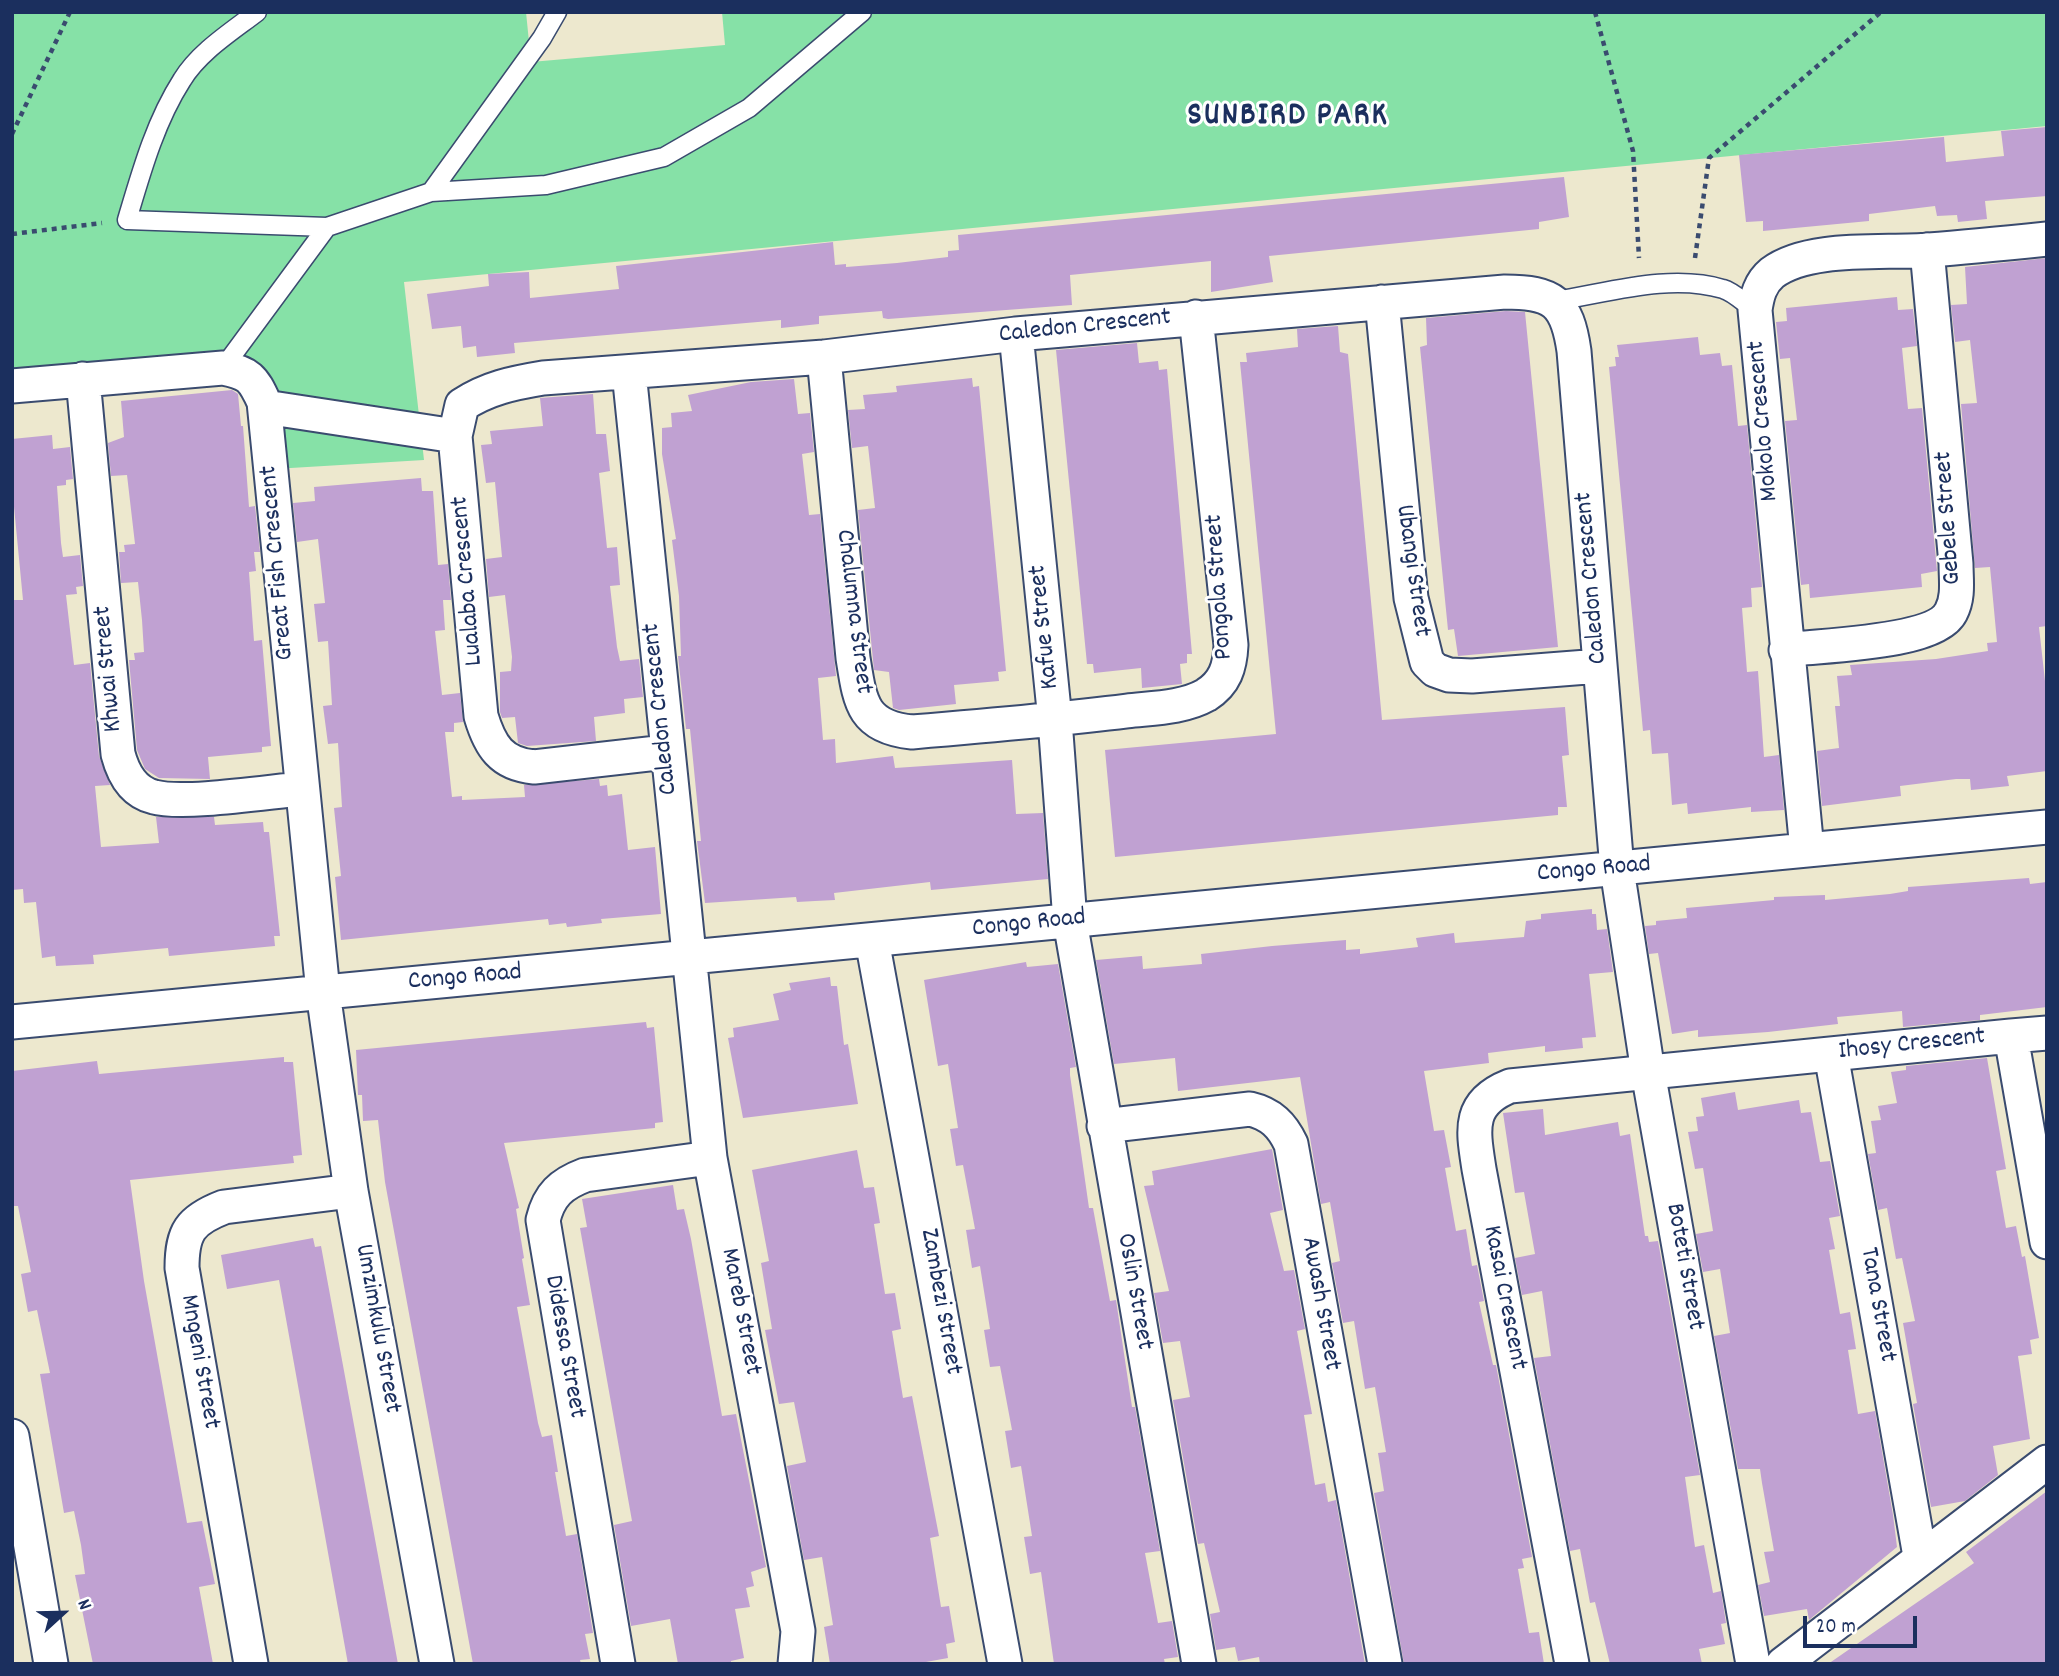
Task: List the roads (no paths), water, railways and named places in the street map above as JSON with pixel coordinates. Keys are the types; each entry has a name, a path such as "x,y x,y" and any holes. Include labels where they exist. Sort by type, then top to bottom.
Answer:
{"street":[{"name":"Mokolo Crescent","path":"1807,850 1755,310 1757,291 1772,274 1794,262 1827,255 1927,250 2047,239"},
{"name":"Gebele Street","path":"1786,650 1917,635 1938,626 1951,614 1956,595 1956,564 1927,250"},
{"name":"Caledon Crescent","path":"688,958 629,372 824,357 1016,334 1505,292 1534,292 1555,301 1571,329 1574,351 1617,869"},
{"name":"Ubangi Street","path":"1382,302 1411,598 1427,662 1435,670 1449,675 1472,676 1600,666"},
{"name":"Pongola Street","path":"1055,720 1183,704 1205,696 1221,683 1229,668 1231,645 1196,317"},
{"name":"Kafue Street","path":"1016,334 1055,720 1070,921"},
{"name":"Chalumna Street","path":"824,357 853,658 858,691 867,714 877,724 912,732 1055,720"},
{"name":"Great Fish Crescent","path":"12,386 223,368 245,373 256,384 265,407 323,992"},
{"name":"Lualaba Crescent","path":"629,372 543,378 499,386 462,405 455,436 481,716 489,741 501,757 518,765 534,767 666,752"},
{"name":"Khwai Street","path":"83,379 118,754 123,771 139,789 154,797 175,799 301,789"},
{"path":"265,407 455,436"},
{"name":"Congo Road","path":"12,1022 2047,827"},
{"name":"Boteti Street","path":"1617,869 1648,1072 1753,1664"},
{"name":"Oslin Street","path":"1070,921 1199,1664"},
{"name":"Zambezi Street","path":"872,940 1005,1664"},
{"name":"Mareb Street","path":"688,958 710,1158 798,1631 795,1664"},
{"name":"Umzimkulu Street","path":"323,992 351,1191 437,1664"},
{"path":"2011,1037 2047,1033"},
{"name":"Ihosy Crescent","path":"1648,1072 2011,1037 2047,1242"},
{"name":"Tana Street","path":"1831,1054 1920,1556"},
{"name":"Kasai Crescent","path":"1572,1664 1474,1133 1477,1113 1487,1098 1510,1086 1648,1072"},
{"name":"Awash Street","path":"1104,1126 1250,1109 1269,1116 1285,1132 1291,1144 1385,1664"},
{"name":"Didessa Street","path":"618,1664 542,1220 555,1191 577,1178 710,1158"},
{"name":"Mngeni Street","path":"251,1664 182,1268 182,1244 189,1228 204,1214 223,1207 351,1191"},
{"path":"12,1436 22,1560 51,1664"},
{"path":"1783,1664 1920,1556 2047,1462"}],"lane":[{"path":"257,12 212,47 182,79 145,158 127,220 327,227 431,192 546,185 664,157 749,108 862,12"},
{"path":"431,192 557,12"},
{"path":"223,368 327,227"},
{"path":"1555,301 1641,287 1691,283 1726,290 1755,310"}],"district":[{"name":"SUNBIRD PARK","path":"1288,118"}]}
